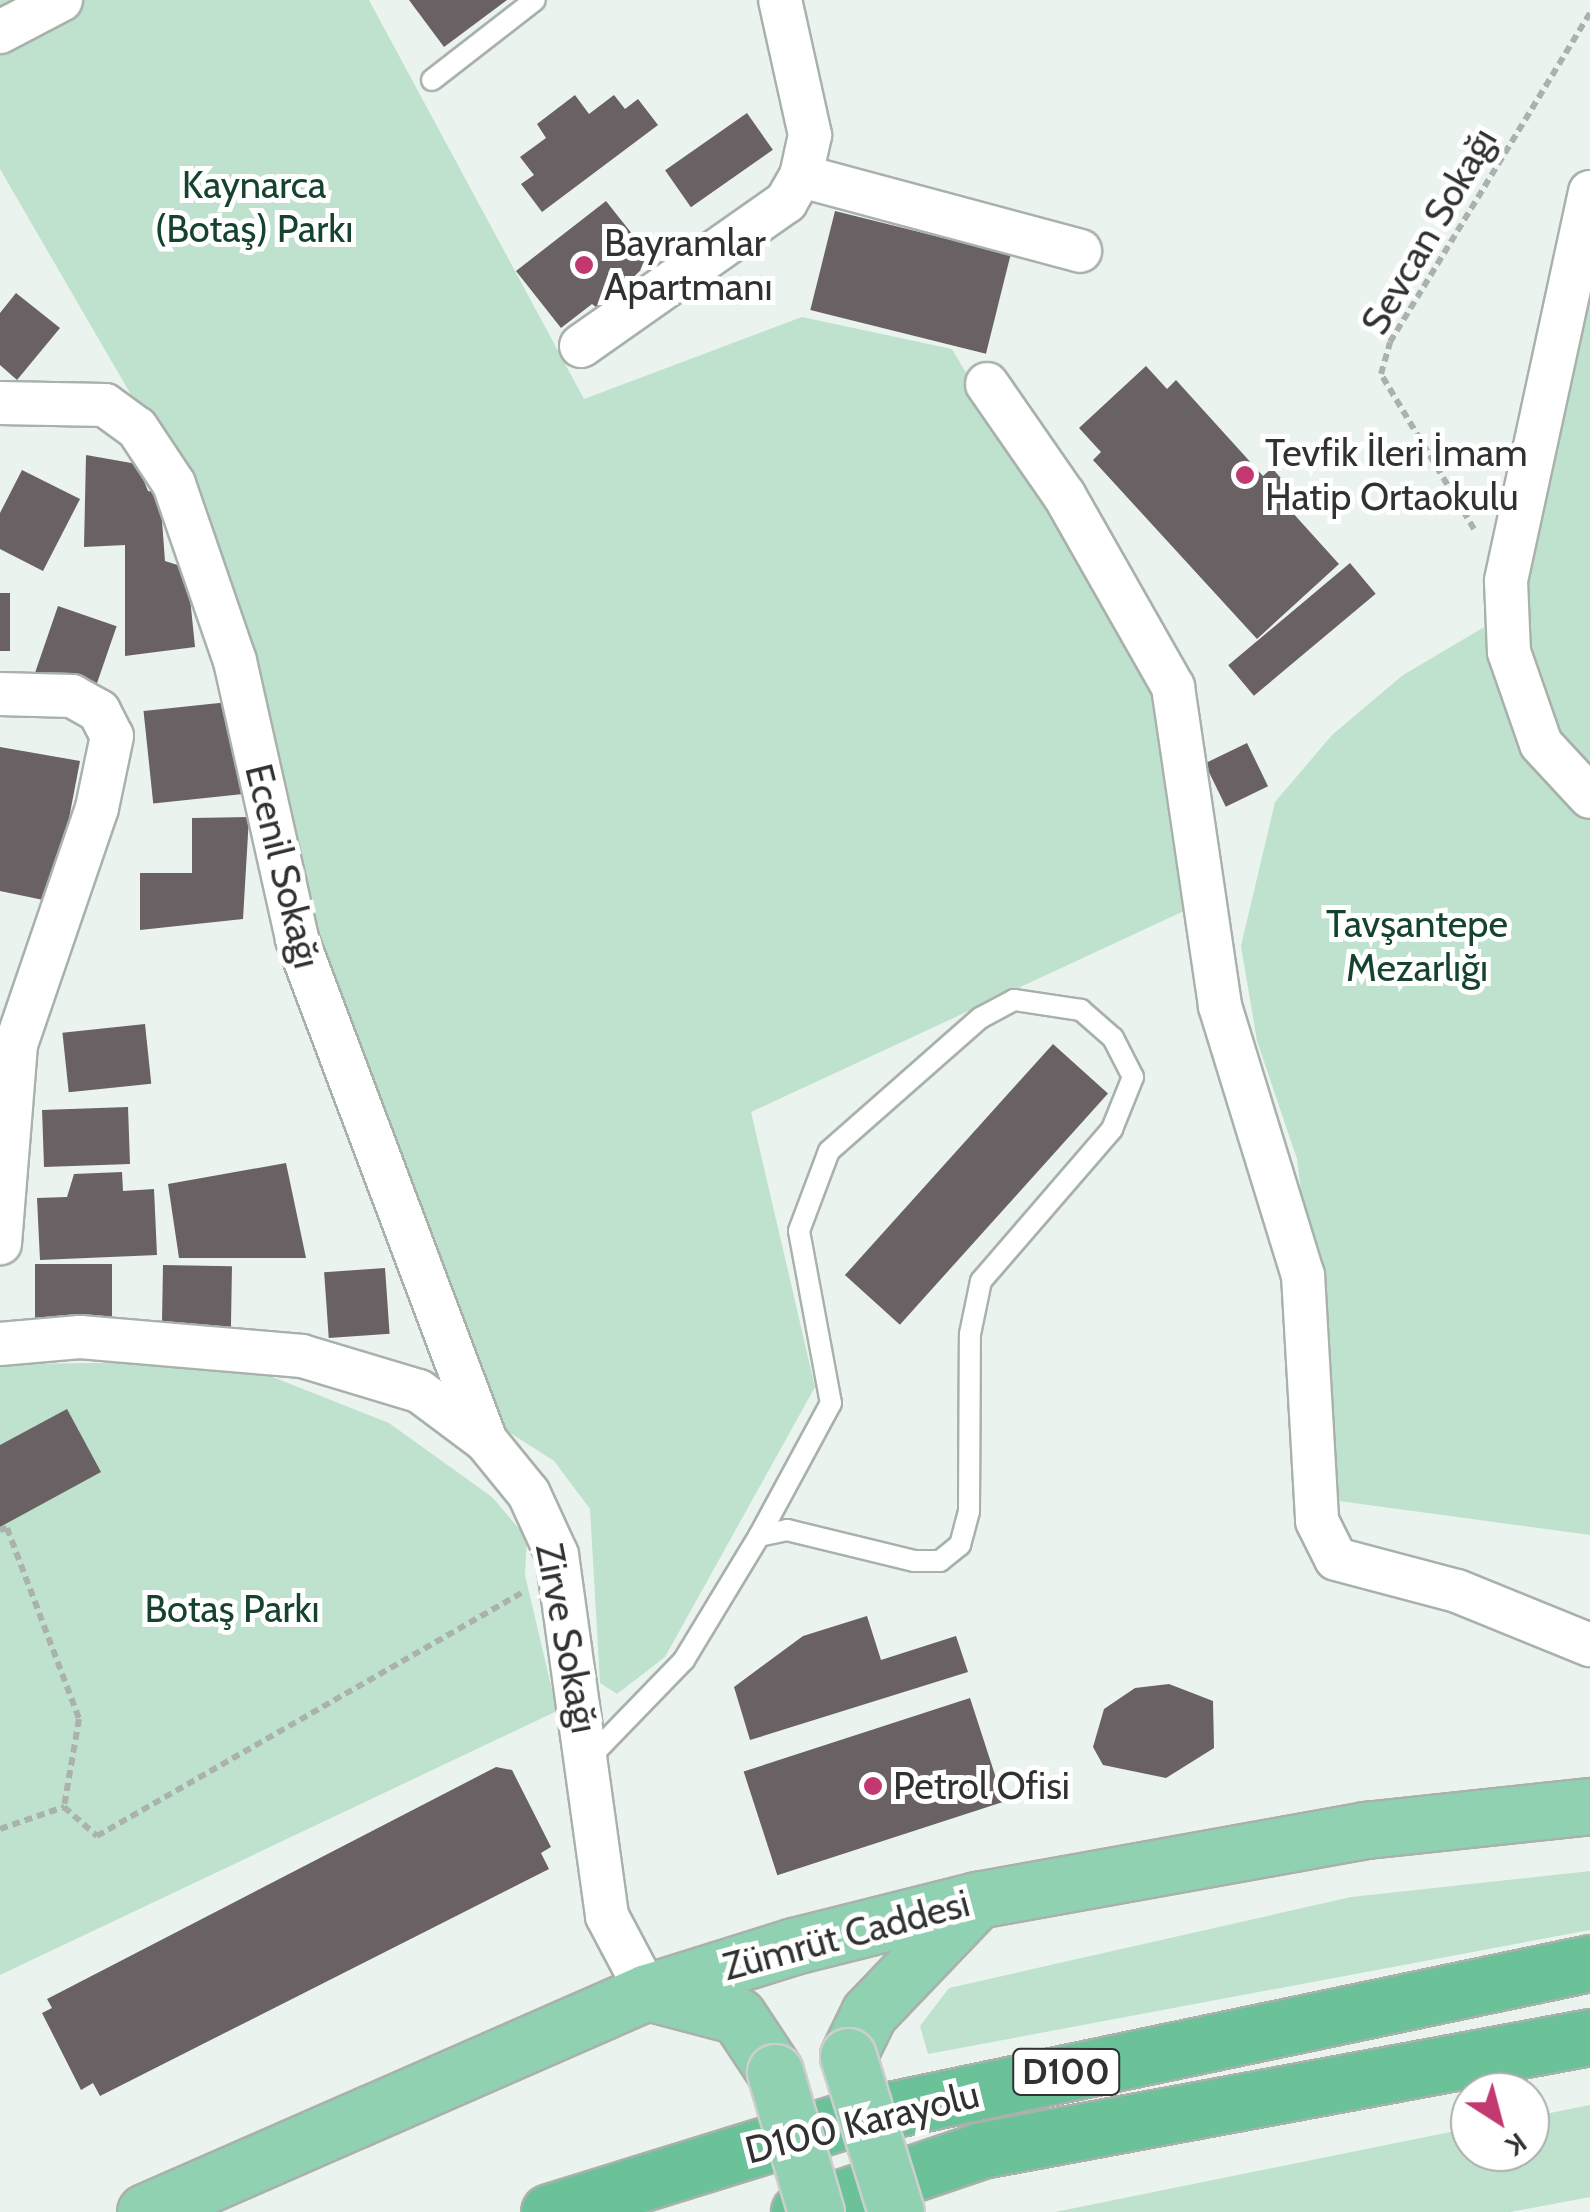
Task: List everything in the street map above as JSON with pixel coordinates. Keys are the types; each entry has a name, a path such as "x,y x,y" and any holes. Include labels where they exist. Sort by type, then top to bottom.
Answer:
{"highway":[{"name":"D100 Karayolu","path":"549,2212 852,2118 1590,1963"},
{"name":"D100 Karayolu","path":"799,2212 982,2150 1590,2037"}],"main road":[{"name":"Zümrüt Caddesi","path":"145,2212 648,1992 977,1900 1366,1830 1590,1806"},
{"path":"896,2212 848,2056 870,2013 977,1900"},
{"path":"648,1992 738,2016 775,2072 816,2212"}],"street":[{"path":"0,32 61,0"},
{"path":"581,346 786,202 800,176 810,135 780,0"},
{"path":"800,176 1080,251"},
{"path":"1590,192 1506,580 1509,652 1541,744 1590,797"},
{"path":"986,384 1064,495 1173,687 1220,1006 1303,1275 1317,1522 1336,1559 1456,1590 1590,1645"},
{"name":"Ecenil Sokağı","path":"0,403 106,404 137,428 174,484 235,661 297,939 486,1441"},
{"path":"0,694 72,696 99,711 112,736 97,808 10,1035 0,1244"},
{"name":"Zirve Sokağı","path":"0,1344 80,1337 302,1356 418,1391 486,1441 529,1494 560,1571 590,1756 607,1916 648,1992"}],"lane":[{"path":"432,80 534,0"},
{"path":"590,1756 684,1660 760,1536 831,1403 799,1231 829,1152 980,1018 1014,1000 1081,1010 1114,1038 1133,1077 1112,1129 981,1281 970,1334 969,1511 960,1546 940,1561 914,1561 786,1530 760,1536"}],"path":[{"name":"Sevcan Sokağı","path":"1506,580 1381,374 1390,342 1590,14"},
{"path":"0,1530 7,1528 79,1719 64,1807"},
{"path":"64,1807 96,1836 560,1571"},
{"path":"0,1829 64,1807"}],"green space":[{"name":"Kaynarca (Botaş) Parkı","path":"0,0 369,0 584,399 802,317 952,349 1156,694 1184,911 751,1112 815,1387 665,1657 617,1694 600,1683 590,1509 554,1461 493,1422 352,1054 287,826 261,670 207,526 0,169"},
{"name":"Tavşantepe Mezarlığı","path":"1590,265 1590,1535 1339,1501 1297,1159 1257,1041 1241,946 1275,802 1332,735 1403,675 1525,603"},
{"name":"Botaş Parkı","path":"194,1362 255,1370 389,1423 492,1497 527,1538 525,1575 557,1711 0,1975 0,1364"},
{"path":"1590,1871 1590,1930 928,2054 920,2026 949,1988 1351,1897"},
{"path":"1590,2105 1590,2197 1510,2212 1055,2212 1450,2132 1450,2172 1550,2172 1550,2113"}],"building":[{"path":"409,0 507,0 444,47"},
{"path":"575,95 589,114 614,95 625,109 638,99 658,125 542,212 521,184 534,175 520,157 546,138 537,124"},
{"path":"747,113 773,150 691,207 665,170"},
{"name":"Bayramlar Apartmanı","path":"606,201 652,259 600,310 592,304 561,328 516,271"},
{"path":"835,211 1011,255 986,354 810,310"},
{"path":"16,293 60,328 17,380 0,365 0,313"},
{"path":"1146,366 1167,389 1176,380 1263,476 1272,468 1293,492 1282,501 1339,564 1257,639 1093,460 1101,452 1079,428"},
{"path":"86,455 137,464 148,491 160,493 165,561 187,568 195,647 125,656 125,545 84,547"},
{"path":"22,470 80,499 43,571 0,549 0,513"},
{"path":"1350,563 1376,594 1254,696 1228,665"},
{"path":"0,593 10,593 10,651 0,651"},
{"path":"58,606 117,626 94,693 35,673"},
{"path":"238,701 248,793 153,803 144,711"},
{"path":"1247,743 1268,786 1226,807 1205,764"},
{"path":"0,747 80,761 53,902 0,891"},
{"path":"249,817 243,919 140,930 140,873 192,873 192,818"},
{"path":"145,1024 151,1084 69,1092 62,1033"},
{"path":"1053,1044 1108,1094 900,1325 845,1275"},
{"path":"128,1107 130,1164 44,1167 42,1110"},
{"path":"286,1163 306,1258 179,1258 168,1184"},
{"path":"122,1172 123,1191 154,1189 157,1255 40,1260 37,1198 67,1197 74,1174"},
{"path":"35,1264 112,1264 112,1320 35,1320"},
{"path":"163,1265 232,1266 231,1327 162,1326"},
{"path":"385,1268 390,1334 329,1338 324,1272"},
{"path":"67,1409 101,1472 0,1527 0,1445"},
{"path":"867,1616 881,1660 956,1636 968,1672 750,1740 734,1687 803,1636"},
{"path":"1169,1684 1213,1701 1214,1748 1166,1778 1103,1765 1093,1747 1104,1709 1135,1688"},
{"path":"970,1698 1004,1802 777,1875 744,1772"},
{"path":"496,1767 512,1770 551,1847 541,1853 549,1869 100,2096 93,2083 81,2090 42,2013 52,2008 47,1999"}],"place":[{"name":"Bayramlar Apartmanı","path":"584,265"},
{"name":"Tevfik İleri İmam Hatip Ortaokulu","path":"1245,475"},
{"name":"Petrol Ofisi","path":"873,1786"}]}
